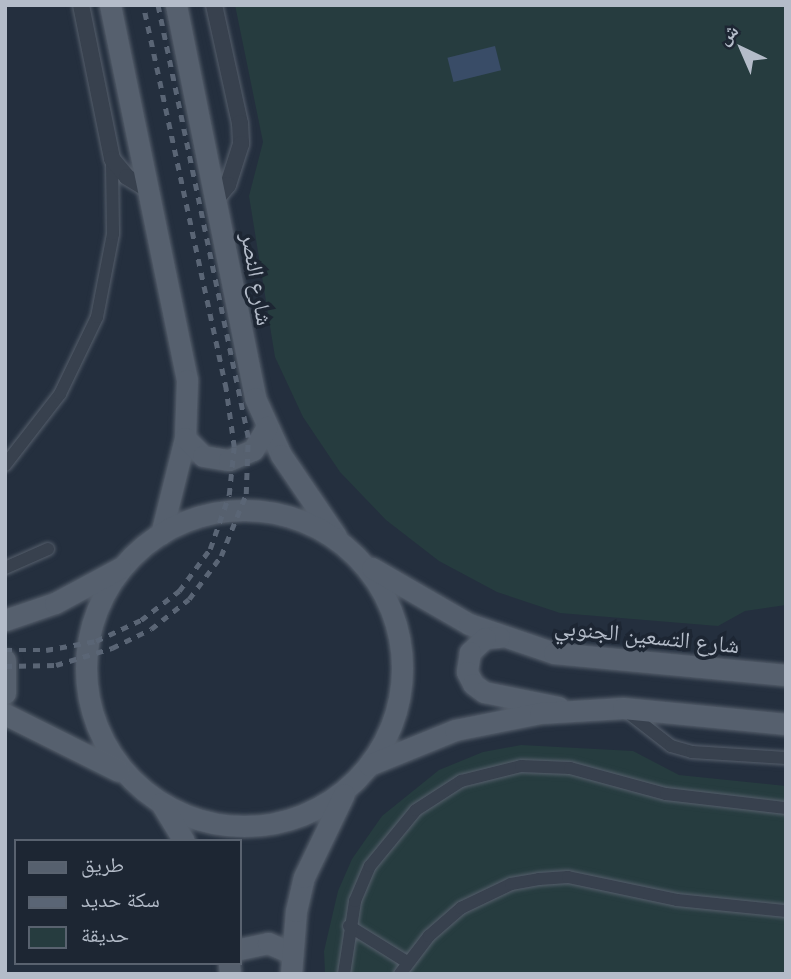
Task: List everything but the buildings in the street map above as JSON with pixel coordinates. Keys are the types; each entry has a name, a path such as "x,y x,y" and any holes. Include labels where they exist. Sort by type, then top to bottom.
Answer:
{"main road":[{"path":"110,5 187,380 185,438 161,534"},
{"name":"شارع النصر","path":"176,5 218,198 247,368 267,427 340,541"},
{"path":"185,438 204,456 229,460 253,450 267,427"},
{"path":"5,620 55,603 125,565 161,534 185,522 238,510 297,520 340,541 358,557 389,603 402,648 398,705 387,737 369,765 348,788 323,806 289,820 252,827 210,822 161,803 128,777 57,736 5,714"},
{"name":"شارع التسعين الجنوبي","path":"358,557 440,610 499,636 584,659 786,675"},
{"path":"125,565 96,614 86,668 93,717 108,749 128,777"},
{"path":"499,636 479,641 470,652 467,672 473,684 484,692 528,698 567,710"},
{"path":"5,660 5,693"},
{"path":"369,765 455,730 567,710 623,708 786,724"},
{"path":"291,963 304,877 348,788"},
{"path":"161,803 183,839"},
{"path":"242,949 268,943 291,963"}],"street":[{"path":"5,465 60,394 97,317 113,234 112,159 81,5"},
{"path":"215,5 240,123 241,144 228,185 218,198"},
{"path":"112,159 127,177 149,190"},
{"path":"5,568 48,549"},
{"path":"623,708 671,746 692,752 786,758"},
{"path":"344,974 349,926 362,881 392,835 438,793 488,772 521,766 570,768 666,794 786,808"},
{"path":"349,926 403,968 461,908 511,884 539,879 568,877 677,900 786,911"}],"green space":[{"path":"235,5 786,5 786,605 745,611 718,626 560,613 497,592 439,561 386,520 340,472 303,417 275,357 249,196 263,142"},
{"path":"521,745 633,751 679,775 786,786 786,974 325,974 324,951 338,891 352,859 382,816 439,770 483,752"}],"water":[{"path":"495,46 501,70 454,82 447,58"}],"railway":[{"path":"5,650 46,650 96,641 141,620 179,591 210,549 229,495 234,447 226,389 143,5"},
{"path":"5,666 56,665 112,648 151,629 189,599 221,556 246,494 248,437 158,5"}]}
